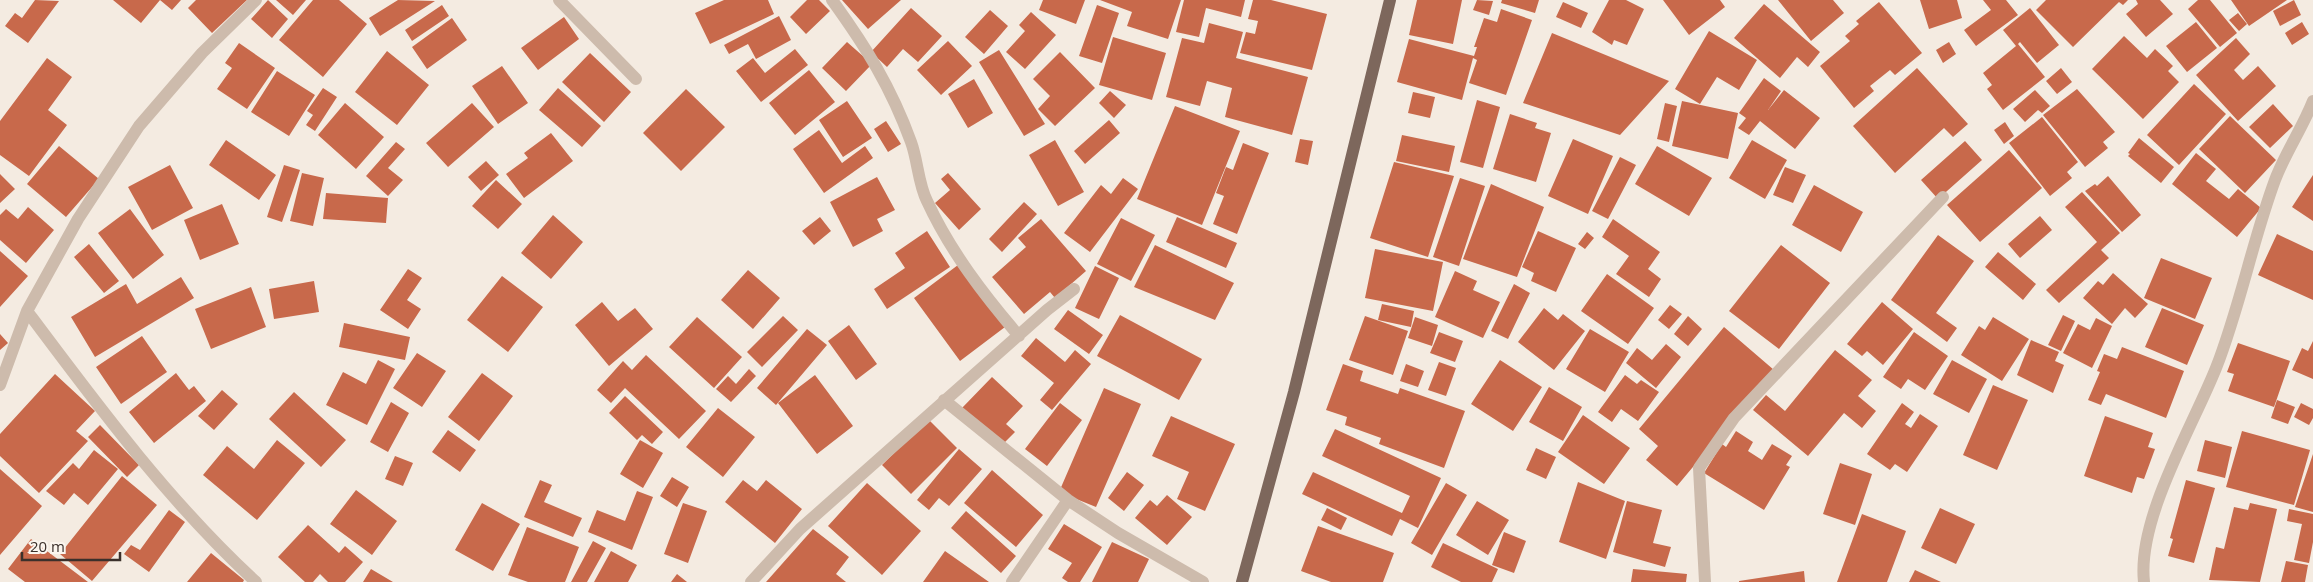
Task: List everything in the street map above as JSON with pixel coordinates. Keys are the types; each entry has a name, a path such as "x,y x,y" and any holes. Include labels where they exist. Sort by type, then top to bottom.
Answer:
{"main road":[{"path":"1242,582 1294,392 1390,0"}],"street":[{"path":"0,385 27,311 78,219 139,126 202,52 256,0"},
{"path":"559,0 636,79"},
{"path":"832,0 880,70 898,107 914,151 926,199 945,235 987,297 1019,336"},
{"path":"2144,582 2142,563 2153,513 2216,367 2276,178 2305,122 2313,101"},
{"path":"1705,582 1699,468 1734,418 1943,197"},
{"path":"751,582 800,529 944,400 1074,289"},
{"path":"27,311 84,388 142,460 227,556 256,582"},
{"path":"944,400 1068,500 1118,533 1203,582"},
{"path":"1012,582 1068,500"}],"building":[{"path":"35,0 59,1 28,43 5,26 15,13 22,18"},
{"path":"113,0 160,0 141,23"},
{"path":"160,0 181,0 172,10"},
{"path":"196,0 247,0 212,33 188,8"},
{"path":"268,0 288,19 272,38 251,19"},
{"path":"276,0 306,0 293,15"},
{"path":"313,0 339,0 367,24 323,77 279,40"},
{"path":"398,0 435,1 380,36 369,18"},
{"path":"724,0 768,0 774,14 710,44 695,13"},
{"path":"807,0 819,0 830,11 806,34 790,17"},
{"path":"842,0 901,0 868,29"},
{"path":"1043,0 1085,0 1076,24 1039,10"},
{"path":"1100,0 1181,0 1168,39 1127,26 1132,12"},
{"path":"1184,0 1245,0 1241,17 1206,8 1199,37 1176,32"},
{"path":"1253,0 1271,0 1327,14 1312,70 1240,53 1246,32 1255,34 1258,21 1248,19"},
{"path":"1417,0 1462,0 1453,44 1409,35"},
{"path":"1477,0 1493,1 1489,15 1473,10"},
{"path":"1502,0 1539,0 1535,13 1501,3"},
{"path":"1609,0 1626,0 1644,9 1627,45 1614,40 1612,45 1592,32"},
{"path":"1663,0 1720,0 1725,7 1689,35"},
{"path":"1778,0 1833,0 1844,13 1811,41"},
{"path":"1920,0 1957,0 1962,18 1929,29"},
{"path":"1983,0 2006,0 2018,15 1976,46 1964,30 1991,10"},
{"path":"2046,0 2128,0 2123,5 2119,2 2073,47 2036,10"},
{"path":"2136,0 2160,0 2173,14 2146,37 2126,14 2138,4"},
{"path":"2198,0 2210,0 2237,33 2220,47 2188,9"},
{"path":"2231,0 2287,0 2249,26"},
{"path":"2294,0 2301,15 2280,26 2273,11"},
{"path":"1563,2 1588,13 1581,28 1556,17"},
{"path":"1879,2 1922,53 1895,75 1890,70 1870,86 1874,91 1854,108 1820,66 1850,41 1845,36 1859,24 1856,21"},
{"path":"1764,4 1820,52 1808,67 1797,57 1780,78 1734,38"},
{"path":"442,5 449,16 412,41 405,30"},
{"path":"1097,5 1119,13 1102,63 1079,56"},
{"path":"911,8 942,36 918,62 903,49 887,67 871,52"},
{"path":"2030,8 2059,45 2037,63 2020,42 2018,44 2045,77 2003,110 1987,89 1992,85 1983,73 2016,46 2003,30"},
{"path":"1501,9 1532,20 1506,95 1469,83 1477,60 1473,58 1462,100 1397,82 1409,39 1474,56 1477,47 1474,47 1484,18 1497,22"},
{"path":"990,10 1008,26 984,54 965,37"},
{"path":"1031,12 1056,35 1025,69 1006,52 1025,31 1019,25"},
{"path":"2238,13 2247,24 2239,31 2229,20"},
{"path":"779,16 791,40 756,59 748,44 729,54 724,45"},
{"path":"564,17 579,39 538,70 521,48"},
{"path":"452,18 467,40 427,69 412,47"},
{"path":"2196,22 2217,48 2187,72 2166,46"},
{"path":"2302,22 2309,34 2292,45 2285,33"},
{"path":"1209,23 1243,32 1236,58 1308,77 1292,135 1225,117 1232,88 1207,81 1200,106 1166,97 1182,38 1204,43"},
{"path":"1709,31 1757,60 1739,90 1717,77 1700,104 1675,89"},
{"path":"1552,33 1669,81 1620,135 1523,103"},
{"path":"2124,36 2147,58 2155,49 2173,66 2168,71 2179,82 2143,119 2092,69"},
{"path":"1113,37 1166,53 1152,100 1099,85"},
{"path":"2236,38 2250,54 2234,70 2243,80 2258,66 2276,86 2238,121 2196,75"},
{"path":"948,41 972,66 941,95 917,70"},
{"path":"847,42 872,64 846,91 822,68"},
{"path":"1949,42 1956,54 1943,63 1936,50"},
{"path":"239,43 275,68 247,109 217,89 232,68 225,63"},
{"path":"795,49 808,65 761,102 736,71 753,58 765,73"},
{"path":"999,50 1045,124 1024,136 979,62"},
{"path":"387,51 429,85 397,125 355,92"},
{"path":"1060,52 1095,88 1055,126 1038,109 1050,96 1033,79"},
{"path":"590,53 631,92 604,122 562,82"},
{"path":"47,58 72,77 48,110 67,125 29,176 0,155 0,121"},
{"path":"502,66 528,103 498,124 472,86"},
{"path":"1917,68 1968,124 1953,137 1944,128 1895,173 1853,126"},
{"path":"2061,68 2072,82 2057,94 2046,81"},
{"path":"809,70 835,102 795,135 769,103"},
{"path":"277,71 315,95 289,136 251,112"},
{"path":"1764,78 1781,91 1768,110 1784,90 1820,118 1795,149 1760,121 1749,135 1738,128 1746,118 1739,113"},
{"path":"974,79 993,113 968,128 948,94"},
{"path":"2194,84 2226,114 2179,165 2147,135"},
{"path":"323,88 337,97 315,131 306,125 313,115 307,111"},
{"path":"558,88 601,126 582,147 539,110"},
{"path":"686,89 725,127 681,171 643,133"},
{"path":"2077,89 2115,132 2103,142 2108,148 2085,167 2043,115"},
{"path":"2035,90 2050,106 2042,113 2038,110 2025,122 2013,109"},
{"path":"1110,91 1126,105 1114,118 1099,103"},
{"path":"1413,92 1435,97 1430,118 1408,113"},
{"path":"1477,100 1500,107 1483,168 1460,162"},
{"path":"847,101 872,138 843,157 819,120"},
{"path":"1682,101 1738,113 1728,159 1672,146"},
{"path":"345,103 384,137 356,169 318,135"},
{"path":"472,103 494,127 448,167 426,143"},
{"path":"1665,103 1677,106 1669,142 1657,139"},
{"path":"2273,104 2293,126 2270,148 2249,127"},
{"path":"1175,106 1240,131 1202,225 1137,199"},
{"path":"1510,114 1537,123 1535,128 1551,133 1536,182 1493,169"},
{"path":"2230,116 2276,160 2245,193 2199,149"},
{"path":"2042,117 2078,162 2067,172 2072,178 2050,196 2009,143"},
{"path":"1109,120 1120,133 1085,164 1074,151"},
{"path":"886,121 901,144 888,152 874,129"},
{"path":"2005,122 2014,136 2004,144 1994,130"},
{"path":"819,130 842,163 865,146 873,158 824,193 793,149"},
{"path":"551,133 573,161 524,198 506,174 528,158 524,153"},
{"path":"1402,135 1455,146 1449,172 1396,161"},
{"path":"2139,138 2174,167 2161,183 2128,156 2130,154 2128,153"},
{"path":"1300,139 1313,141 1308,165 1295,162"},
{"path":"1573,139 1613,156 1588,214 1548,196"},
{"path":"226,140 276,175 259,200 209,165"},
{"path":"1055,140 1084,192 1058,206 1029,155"},
{"path":"1752,140 1787,160 1765,199 1729,178"},
{"path":"1965,141 1982,160 1938,199 1921,180"},
{"path":"396,142 405,149 388,168 403,180 388,196 366,176"},
{"path":"1243,143 1269,153 1237,234 1213,224 1224,196 1216,193 1226,167 1233,170"},
{"path":"59,146 99,179 66,217 27,184"},
{"path":"1657,146 1712,178 1689,216 1635,184"},
{"path":"2009,150 2042,188 1980,242 1947,205"},
{"path":"2196,153 2216,169 2206,181 2229,199 2238,189 2261,208 2237,237 2172,184"},
{"path":"1620,157 1636,165 1608,219 1592,211"},
{"path":"486,161 499,175 481,191 468,177"},
{"path":"1394,162 1454,176 1428,257 1370,238"},
{"path":"170,165 193,208 152,230 128,187"},
{"path":"284,165 300,170 282,222 267,217"},
{"path":"1785,167 1806,175 1793,203 1773,195"},
{"path":"302,173 324,178 313,226 290,221"},
{"path":"948,173 981,209 959,230 935,203 950,190 941,179"},
{"path":"0,174 15,189 0,203"},
{"path":"2313,175 2313,221 2292,207"},
{"path":"2108,176 2141,215 2122,232 2085,191 2095,184 2097,186"},
{"path":"877,177 895,210 877,219 883,231 853,247 830,202"},
{"path":"1123,178 1138,189 1090,252 1064,233 1101,185 1111,194"},
{"path":"1460,178 1485,186 1459,266 1433,257"},
{"path":"496,180 522,204 498,229 472,206"},
{"path":"1491,184 1544,207 1517,277 1463,259"},
{"path":"1814,185 1863,212 1841,252 1792,225"},
{"path":"2082,192 2120,233 2101,250 2109,258 2059,303 2046,290 2097,242 2065,207"},
{"path":"326,193 388,198 386,223 323,219"},
{"path":"1024,202 1037,214 1002,252 989,239"},
{"path":"222,204 239,244 200,260 184,220"},
{"path":"28,207 54,230 26,263 0,240 0,215 6,209 18,219"},
{"path":"130,209 164,255 133,279 98,233"},
{"path":"553,215 583,242 551,279 521,253"},
{"path":"2040,216 2052,230 2020,258 2008,244"},
{"path":"820,217 831,231 814,245 802,231"},
{"path":"1177,217 1237,243 1226,268 1166,242"},
{"path":"1121,218 1155,235 1131,281 1097,264"},
{"path":"1041,219 1086,271 1055,298 1050,292 1024,314 992,277 1026,247 1018,238"},
{"path":"1613,219 1660,252 1648,269 1661,279 1649,297 1616,274 1629,256 1602,237"},
{"path":"927,231 950,267 887,309 874,289 905,268 895,253"},
{"path":"1538,231 1576,248 1556,292 1531,281 1534,273 1522,267"},
{"path":"1587,232 1594,238 1585,249 1578,244"},
{"path":"2277,234 2313,251 2313,300 2258,275"},
{"path":"1938,235 1974,261 1936,313 1957,328 1947,342 1891,300"},
{"path":"89,244 119,281 104,293 74,257"},
{"path":"1155,245 1234,283 1215,320 1134,287"},
{"path":"1781,245 1830,283 1779,349 1729,311"},
{"path":"1375,249 1443,262 1433,311 1365,298"},
{"path":"0,251 28,276 0,307"},
{"path":"1998,252 2036,284 2023,300 1985,267"},
{"path":"2161,258 2212,278 2195,319 2144,298"},
{"path":"958,265 1005,327 960,361 914,298"},
{"path":"1095,266 1119,278 1099,319 1075,308"},
{"path":"408,269 422,278 407,300 421,309 408,329 380,310"},
{"path":"748,270 780,298 753,329 721,300"},
{"path":"1455,271 1477,281 1473,290 1500,302 1483,338 1435,317"},
{"path":"2113,273 2148,304 2135,318 2125,308 2112,324 2083,298 2098,281 2103,285"},
{"path":"1607,274 1654,308 1628,344 1581,311"},
{"path":"502,276 543,307 508,352 467,320"},
{"path":"181,277 194,298 95,357 71,317 126,284 137,304"},
{"path":"314,281 319,312 274,319 269,289"},
{"path":"1514,284 1530,293 1508,339 1491,331"},
{"path":"251,287 266,327 211,349 195,309"},
{"path":"602,302 618,321 635,308 653,329 609,366 575,325"},
{"path":"1882,302 1913,329 1883,365 1867,351 1862,356 1847,344"},
{"path":"1382,304 1414,311 1411,327 1378,320"},
{"path":"1670,305 1682,314 1669,329 1658,320"},
{"path":"1544,308 1558,320 1563,314 1585,331 1554,370 1518,342"},
{"path":"2162,308 2204,325 2187,365 2145,347"},
{"path":"1068,310 1103,335 1089,354 1054,329"},
{"path":"1120,315 1202,359 1179,400 1097,356"},
{"path":"2063,315 2075,321 2061,351 2048,345"},
{"path":"783,316 798,330 762,367 747,352"},
{"path":"1365,316 1408,331 1393,375 1349,360"},
{"path":"1688,316 1702,329 1688,346 1674,334"},
{"path":"697,317 742,357 714,388 669,347"},
{"path":"1415,317 1438,325 1432,346 1408,338"},
{"path":"1993,317 2029,339 2002,381 1961,355 1979,326 1985,330"},
{"path":"2096,318 2112,326 2092,368 2063,353 2078,324 2090,330"},
{"path":"344,323 410,337 405,360 339,347"},
{"path":"849,325 877,364 856,380 828,341"},
{"path":"1724,327 1774,370 1677,486 1646,460 1658,446 1639,429"},
{"path":"807,329 827,345 776,405 757,388"},
{"path":"1590,329 1629,352 1605,392 1566,369"},
{"path":"1439,332 1463,341 1455,362 1430,353"},
{"path":"1914,332 1948,356 1925,390 1908,379 1901,389 1883,377"},
{"path":"0,334 8,343 0,350"},
{"path":"142,336 167,372 121,404 96,367"},
{"path":"1036,338 1065,362 1075,350 1091,364 1052,410 1040,400 1054,383 1021,356"},
{"path":"2031,340 2059,352 2055,361 2064,365 2053,393 2017,375"},
{"path":"2313,341 2313,379 2292,370 2302,348 2308,351"},
{"path":"2238,343 2290,361 2274,407 2228,391 2234,374 2227,372"},
{"path":"1666,344 1681,357 1656,388 1626,363 1637,348 1652,360"},
{"path":"2122,347 2184,371 2166,418 2106,394 2101,405 2088,400 2100,372 2097,371 2104,354 2117,359"},
{"path":"1835,350 1872,380 1858,396 1876,411 1862,428 1844,413 1808,456 1753,410 1766,395 1785,411"},
{"path":"417,353 446,371 422,407 393,388"},
{"path":"646,355 706,411 679,439 625,388 611,403 597,390 623,361 632,370"},
{"path":"378,360 395,369 367,425 326,405 343,372 366,384"},
{"path":"1500,360 1542,387 1513,431 1471,404"},
{"path":"1952,360 1987,379 1969,413 1933,394"},
{"path":"1439,362 1456,368 1446,396 1428,390"},
{"path":"1343,364 1363,371 1360,381 1398,394 1400,388 1465,411 1444,468 1379,444 1381,438 1345,425 1347,417 1326,410"},
{"path":"1406,364 1424,371 1418,387 1400,381"},
{"path":"749,369 756,376 731,402 716,389 728,376 736,384"},
{"path":"176,373 189,390 194,386 206,401 154,443 129,412"},
{"path":"482,373 513,396 479,441 448,417"},
{"path":"55,374 95,411 76,431 88,441 39,493 0,456 0,434"},
{"path":"815,375 853,426 817,454 778,403"},
{"path":"1625,375 1637,384 1641,380 1659,392 1638,421 1621,409 1612,422 1598,412"},
{"path":"992,377 1023,406 1006,424 1015,432 1001,446 962,408"},
{"path":"1993,385 2028,400 1997,470 1963,455"},
{"path":"1549,387 1582,407 1563,441 1529,422"},
{"path":"1104,388 1141,404 1096,507 1059,492"},
{"path":"222,390 238,404 214,430 198,416"},
{"path":"294,392 346,440 321,467 269,419"},
{"path":"625,396 663,432 652,444 642,435 637,440 609,413"},
{"path":"2277,400 2295,407 2288,424 2271,418"},
{"path":"391,402 409,413 388,452 370,442"},
{"path":"1060,403 1082,420 1047,466 1025,449"},
{"path":"1902,403 1914,412 1905,424 1911,428 1920,414 1938,426 1907,472 1895,464 1890,470 1867,454"},
{"path":"2301,403 2313,409 2313,418 2309,425 2294,417"},
{"path":"718,408 755,437 723,477 686,447"},
{"path":"1583,415 1630,448 1604,484 1558,452"},
{"path":"1171,416 1235,444 1205,511 1177,499 1189,472 1152,456"},
{"path":"2105,416 2153,433 2148,447 2155,449 2144,479 2137,477 2132,493 2084,476"},
{"path":"928,419 957,448 911,494 882,465"},
{"path":"100,425 139,465 127,477 88,437"},
{"path":"1335,429 1441,478 1418,528 1400,519 1392,536 1302,494 1313,472 1402,513 1410,496 1322,456"},
{"path":"448,430 476,450 460,472 432,452"},
{"path":"1736,431 1753,442 1748,451 1762,460 1772,444 1792,456 1786,465 1790,467 1764,510 1704,473 1722,444 1726,447"},
{"path":"2242,431 2310,450 2294,505 2226,487"},
{"path":"277,440 305,463 257,520 203,475 227,446 254,469"},
{"path":"640,440 663,453 643,488 620,474"},
{"path":"2205,440 2232,447 2225,478 2197,471"},
{"path":"1536,448 1556,457 1546,479 1526,470"},
{"path":"959,449 982,469 949,506 939,498 929,510 917,500"},
{"path":"94,450 118,469 88,505 74,493 64,505 46,491 73,463 79,469"},
{"path":"2313,454 2313,512 2295,507"},
{"path":"395,456 413,463 403,486 385,479"},
{"path":"1840,463 1872,474 1855,525 1823,514"},
{"path":"0,469 42,506 0,555"},
{"path":"992,470 1043,515 1016,547 964,503"},
{"path":"1127,472 1144,485 1124,511 1108,498"},
{"path":"122,476 157,505 92,581 60,554"},
{"path":"672,477 689,487 677,507 660,496"},
{"path":"540,480 552,485 544,502 582,518 573,537 524,517"},
{"path":"743,480 757,491 766,480 802,509 775,543 725,502"},
{"path":"2186,480 2215,488 2194,563 2168,556 2173,539 2170,538"},
{"path":"1578,482 1625,501 1606,559 1559,542"},
{"path":"867,483 921,531 882,575 828,526"},
{"path":"1446,483 1467,495 1432,555 1411,543"},
{"path":"356,490 397,521 372,555 330,524"},
{"path":"637,491 653,497 632,550 588,532 597,510 625,521"},
{"path":"1167,495 1192,517 1167,545 1135,518 1150,500 1157,506"},
{"path":"1477,501 1509,520 1488,555 1456,535"},
{"path":"1627,501 1662,510 1653,543 1671,547 1665,567 1613,552"},
{"path":"482,503 520,524 493,571 455,550"},
{"path":"683,503 707,511 688,563 664,554"},
{"path":"2250,503 2277,509 2260,582 2209,580 2216,547 2224,549 2234,507 2248,510"},
{"path":"1327,508 1347,518 1341,530 1321,520"},
{"path":"1940,508 1975,524 1956,564 1921,548"},
{"path":"2289,509 2313,514 2313,542 2309,563 2294,560 2302,524 2287,521"},
{"path":"169,510 185,522 149,572 124,554 131,545 140,550"},
{"path":"966,511 1016,556 1001,573 951,528"},
{"path":"1862,514 1906,531 1887,582 1837,582"},
{"path":"1064,524 1102,547 1080,582 1068,582 1062,578 1072,563 1048,549"},
{"path":"308,525 339,553 345,546 363,562 345,582 328,582 320,574 313,582 305,582 278,557"},
{"path":"1318,526 1394,553 1383,582 1331,582 1301,571"},
{"path":"527,527 579,547 565,582 528,582 508,575"},
{"path":"813,529 849,557 836,574 846,582 766,582"},
{"path":"1504,532 1526,541 1514,573 1492,565"},
{"path":"31,539 88,582 25,582 8,569"},
{"path":"593,541 606,548 587,582 571,582"},
{"path":"1112,542 1149,559 1138,582 1092,582"},
{"path":"1443,543 1498,569 1492,582 1461,582 1431,567"},
{"path":"611,551 637,565 628,582 594,582"},
{"path":"945,551 989,582 923,582"},
{"path":"211,553 244,580 243,582 187,582"},
{"path":"2286,561 2308,565 2305,582 2281,582"},
{"path":"371,569 393,582 363,582"},
{"path":"1633,569 1687,574 1686,582 1631,582"},
{"path":"1915,570 1941,582 1909,582"},
{"path":"1804,571 1805,582 1739,582 1739,581"},
{"path":"677,574 687,582 671,582"}]}
